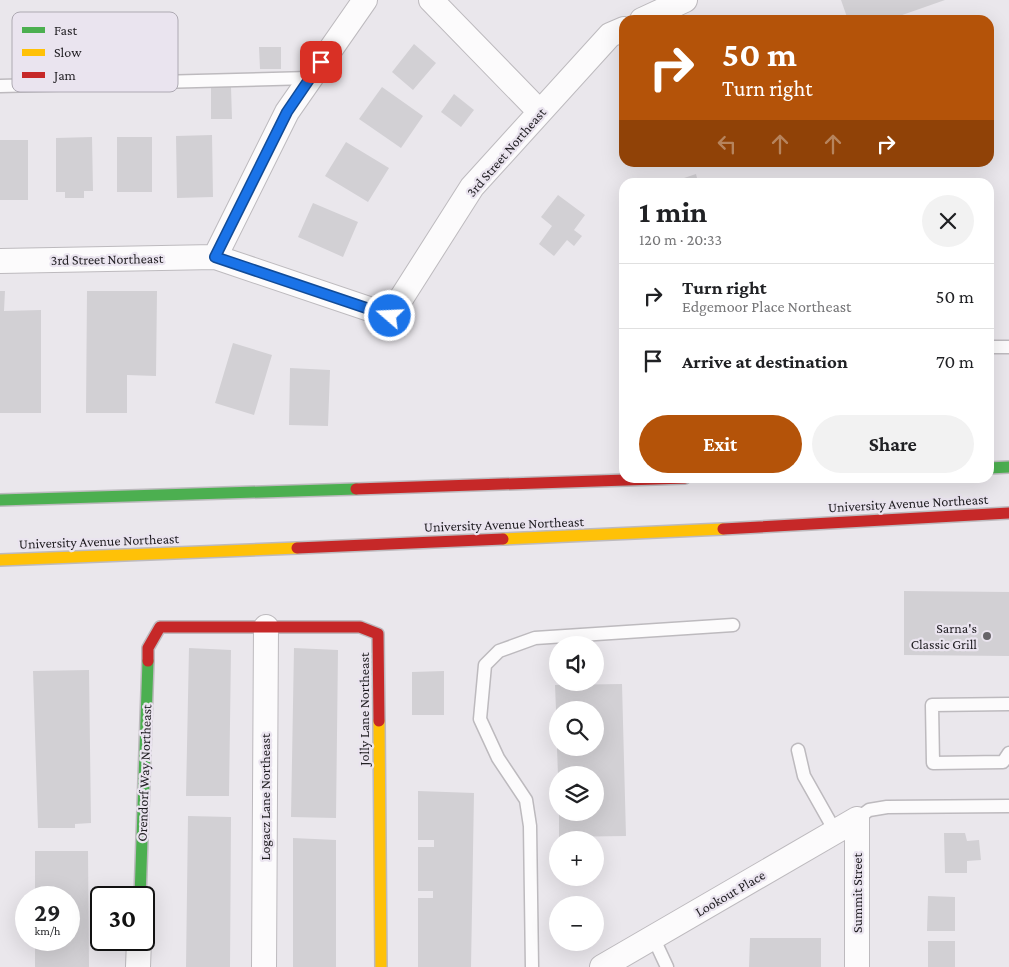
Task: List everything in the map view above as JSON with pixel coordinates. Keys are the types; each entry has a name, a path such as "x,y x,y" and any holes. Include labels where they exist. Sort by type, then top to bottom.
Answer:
{"main road":[{"path":"994,468 1009,467"},
{"path":"0,500 619,480"},
{"name":"University Avenue Northeast","path":"0,560 605,535 1009,513"},
{"name":"Jolly Lane Northeast","path":"148,648 160,628 360,628 378,634 381,967"},
{"name":"Orendorf Way Northeast","path":"140,886 148,648"}],"street":[{"path":"215,257 287,112 365,0"},
{"path":"431,0 540,112"},
{"path":"653,15 685,0"},
{"name":"3rd Street Northeast","path":"0,261 215,257 390,316 472,187 610,35 619,31"},
{"name":"Logacz Lane Northeast","path":"264,967 266,628"},
{"name":"Lookout Place","path":"602,967 857,819"},
{"name":"Summit Street","path":"857,819 857,967"},
{"path":"138,967 139,951"}],"lane":[{"path":"178,81 310,78"},
{"path":"994,347 1009,347"},
{"path":"532,967 530,826 526,800 498,758 480,719 485,664 499,651 535,638 732,625"},
{"path":"1009,704 932,705 933,763 1003,762 1009,753"},
{"path":"798,750 804,776 836,831"},
{"path":"857,819 869,810 887,807 1009,806"},
{"path":"653,937 666,967"}],"building":[{"path":"841,0 945,0 902,15 846,15"},
{"path":"414,44 436,63 413,90 392,72"},
{"path":"259,47 281,47 281,69 260,69"},
{"path":"211,87 231,87 232,119 211,119"},
{"path":"382,87 423,116 401,148 359,119"},
{"path":"454,94 474,110 461,127 441,112"},
{"path":"212,135 213,197 177,198 176,136"},
{"path":"92,137 93,191 84,191 84,198 65,198 65,192 56,192 56,138"},
{"path":"117,137 152,137 152,192 117,192"},
{"path":"0,140 28,140 28,200 0,200"},
{"path":"346,142 389,168 368,202 325,176"},
{"path":"696,174 697,178 684,178"},
{"path":"558,195 585,215 574,230 582,236 574,246 567,240 554,256 539,244 552,226 541,217"},
{"path":"313,203 358,222 343,257 298,237"},
{"path":"0,291 5,291 4,311 41,310 41,413 0,413"},
{"path":"87,291 157,291 156,376 127,375 127,413 86,413"},
{"path":"233,343 272,355 254,415 215,403"},
{"path":"290,368 330,370 328,426 289,425"},
{"path":"904,591 1009,592 1009,656 904,655"},
{"path":"189,648 231,650 229,796 186,796"},
{"path":"294,648 338,650 336,818 291,817"},
{"path":"89,670 91,823 75,824 75,828 38,828 33,671"},
{"path":"444,671 444,715 412,715 412,672"},
{"path":"604,684 622,684 626,836 604,836 604,831 559,831 559,821 604,821 604,766 558,766 557,756 604,756 604,701 556,701 555,691 604,691"},
{"path":"418,791 474,793 471,967 418,967 418,898 433,898 433,891 418,891 418,847 434,847 434,840 418,840"},
{"path":"188,816 231,817 230,967 186,967"},
{"path":"944,833 965,833 967,841 979,840 981,860 967,861 967,873 945,873"},
{"path":"293,838 336,840 336,967 293,967"},
{"path":"35,851 88,851 89,967 35,967 35,951 80,951 80,886 35,886"},
{"path":"928,896 955,897 955,931 927,931"},
{"path":"750,938 821,938 821,967 749,967"},
{"path":"928,941 955,941 955,967 928,967"}],"traffic: fast":[{"path":"994,468 1009,467"},
{"path":"0,500 356,489"},
{"path":"140,886 148,661"}],"traffic: slow":[{"path":"503,539 723,529"},
{"path":"0,560 297,548"},
{"path":"379,721 381,967"}],"traffic: jam":[{"path":"356,489 619,480"},
{"path":"723,529 1009,513"},
{"path":"297,548 503,539"},
{"path":"148,661 148,648 160,627 360,627 378,634 379,721"}],"place":[{"name":"Sarna's Classic Grill","path":"987,636"}],"route":[{"path":"321,62 287,112 215,257 390,316"}]}
